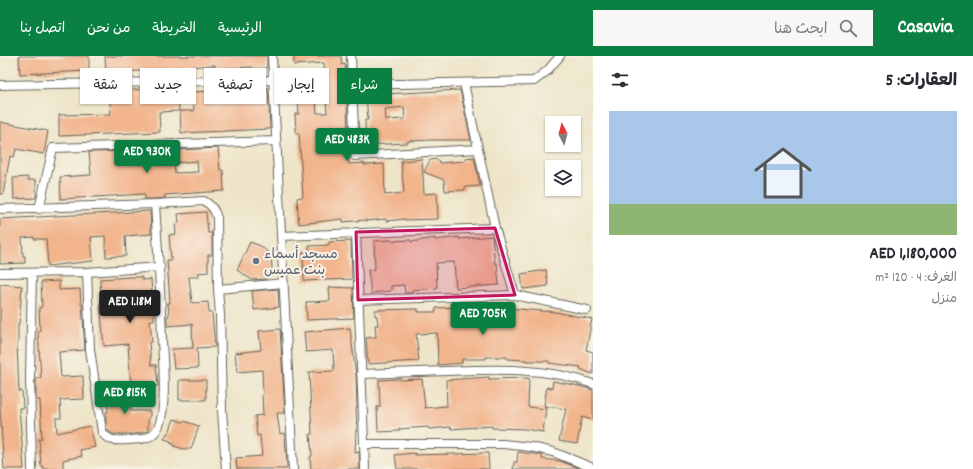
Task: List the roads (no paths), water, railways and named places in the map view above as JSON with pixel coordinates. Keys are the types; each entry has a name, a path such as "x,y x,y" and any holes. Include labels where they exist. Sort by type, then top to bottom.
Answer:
{"street":[{"path":"272,56 293,469"},
{"path":"351,56 352,68"},
{"path":"392,84 534,81 547,71 560,56"},
{"path":"0,85 273,80"},
{"path":"464,83 495,228 515,295"},
{"path":"354,104 355,156 478,149"},
{"path":"39,209 53,148 276,141"},
{"path":"0,209 39,209 204,201 210,205 215,211 217,218 222,410 226,469"},
{"path":"87,272 90,350 102,432 106,438 113,440 145,439 157,430 161,422 164,387 160,267 155,204"},
{"path":"281,236 495,228"},
{"path":"356,232 365,469"},
{"path":"0,273 87,272 160,267"},
{"path":"32,273 30,377 32,469"},
{"path":"218,289 284,283"},
{"path":"358,300 515,295 587,310"},
{"path":"361,374 494,369 530,371 561,376 593,384"},
{"path":"364,444 503,444 531,447 553,452 593,468"}],"place":[{"name":"مسجد أسماء بنت عميس","path":"256,261"}]}
